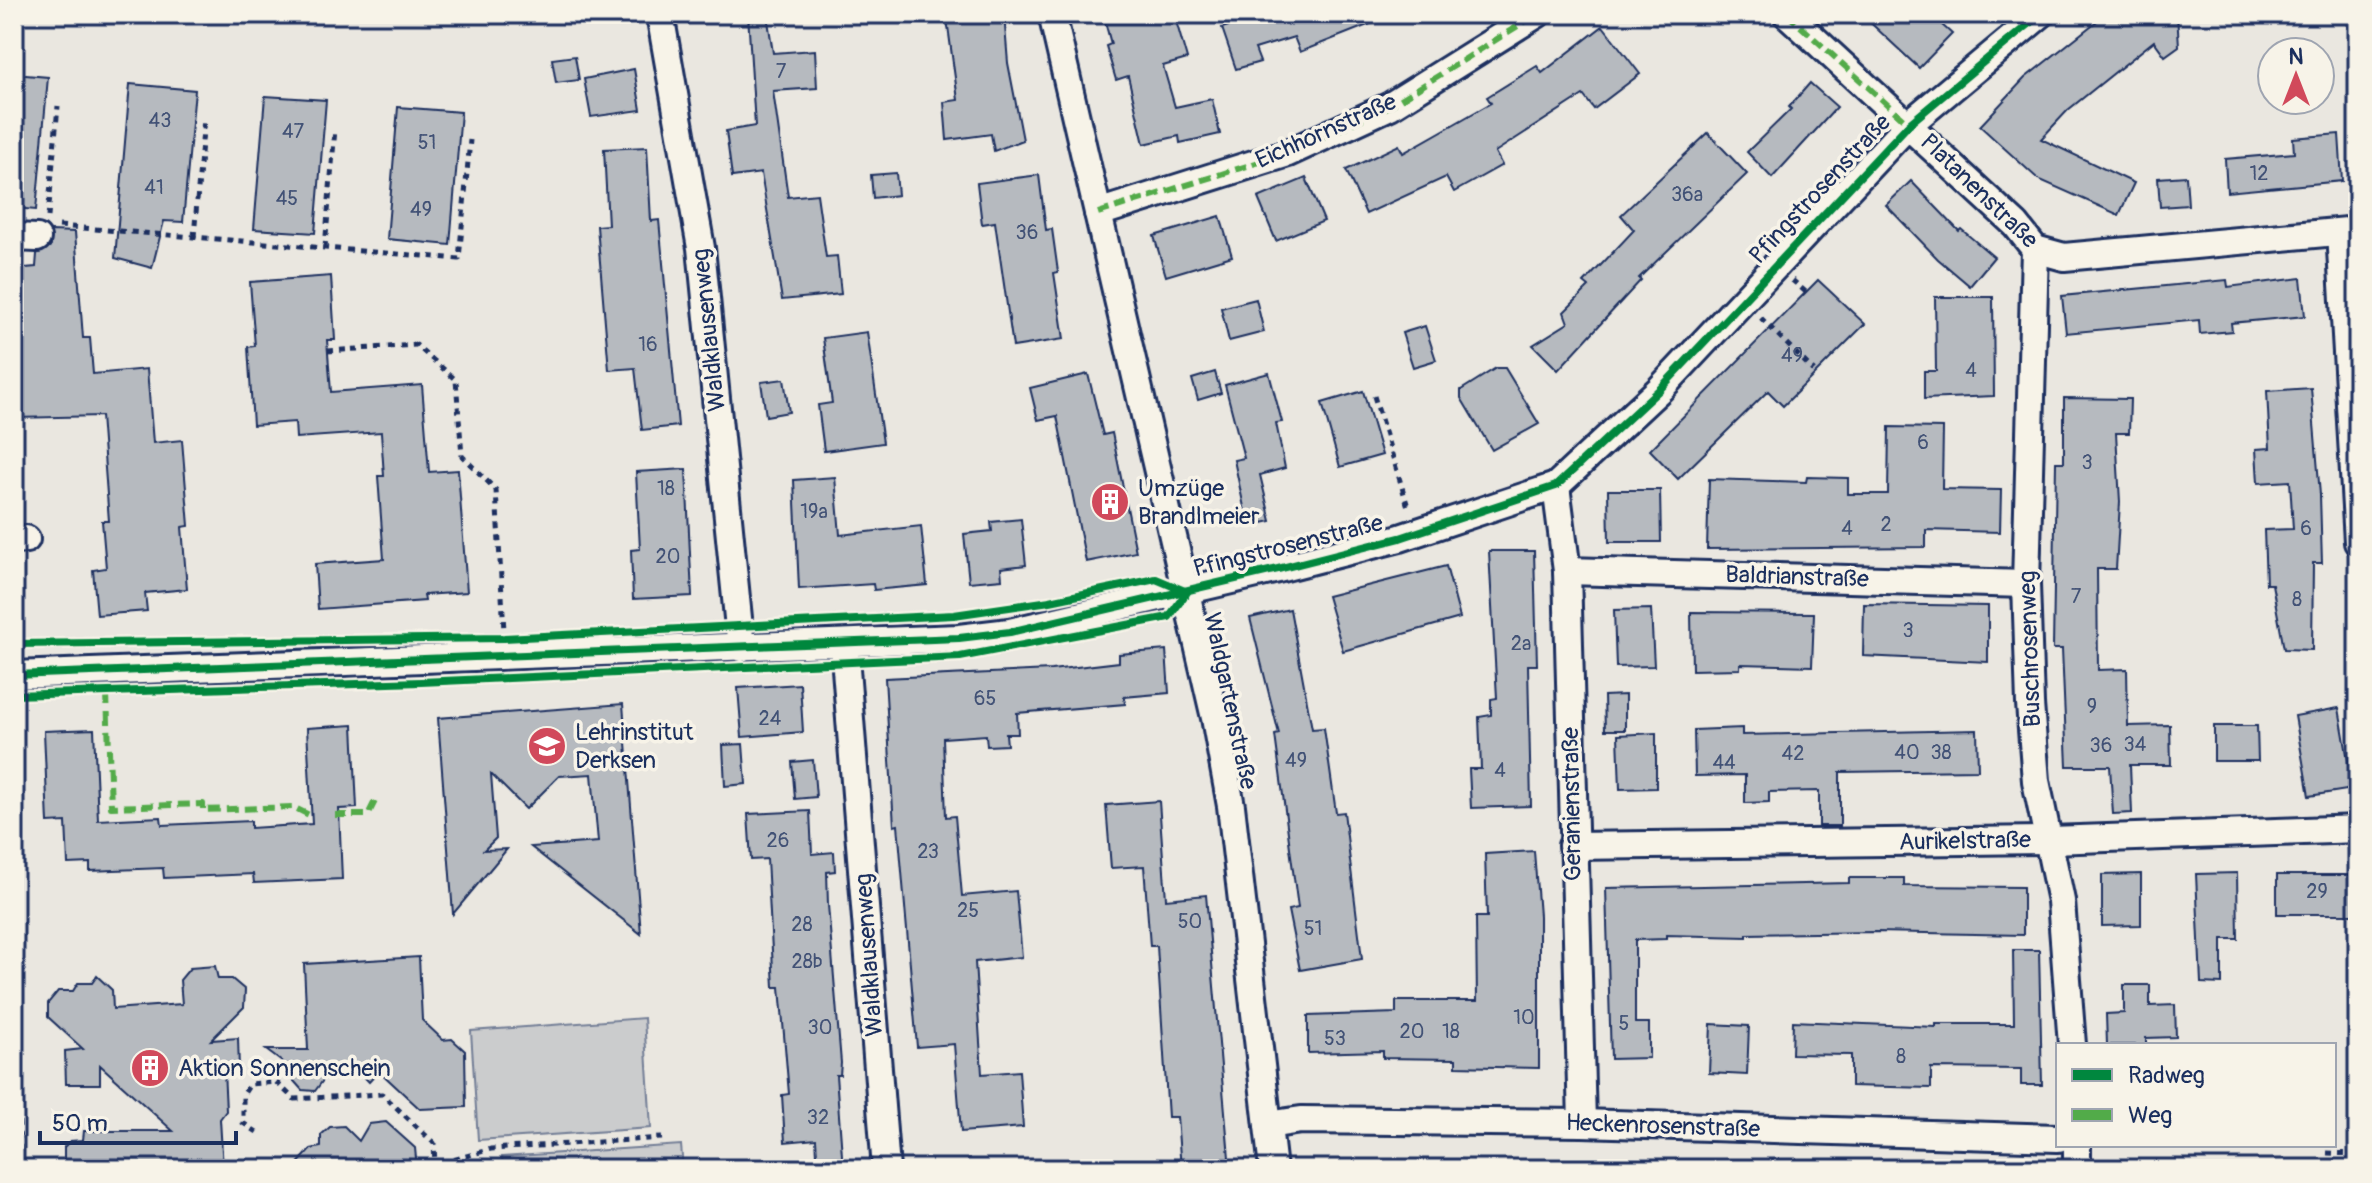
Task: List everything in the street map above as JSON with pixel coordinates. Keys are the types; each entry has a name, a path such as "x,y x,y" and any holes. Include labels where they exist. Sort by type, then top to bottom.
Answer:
{"street":[{"name":"Waldklausenweg","path":"660,14 701,248 741,648"},
{"name":"Waldgartenstraße","path":"1052,14 1187,592 1231,806 1273,1169"},
{"name":"Eichhornstraße","path":"1098,213 1288,153 1390,106 1537,14"},
{"name":"Platanenstraße","path":"1787,14 2016,225 2035,249 2064,257 2349,231"},
{"name":"Pfingstrosenstraße","path":"14,675 844,644 1010,632 1187,592 1416,533 1556,486 1660,389 1909,124 2041,14"},
{"path":"2349,231 2358,542"},
{"name":"Buschrosenweg","path":"2035,249 2026,584 2036,781 2051,840 2061,901 2072,1043"},
{"name":"Geranienstraße","path":"1556,486 1567,571 1572,846 1582,1123"},
{"name":"Baldrianstraße","path":"1567,571 2026,584"},
{"name":"Waldklausenweg","path":"844,644 886,1169"},
{"name":"Aurikelstraße","path":"1572,846 2051,840 2358,829"},
{"name":"Heckenrosenstraße","path":"1268,1125 1301,1120 1582,1123 2056,1138"},
{"path":"2077,1147 2077,1169"}],"path":[{"path":"58,106 48,226 459,259 470,140"},
{"path":"194,237 204,118"},
{"path":"325,248 335,129"},
{"path":"1743,300 1814,371"},
{"path":"328,351 416,345 456,380 462,456 496,490 504,638"},
{"path":"1374,396 1416,533"},
{"path":"14,1013 21,1169"},
{"path":"257,1132 243,1123 243,1095 250,1084 276,1082 294,1099 382,1094 434,1143 436,1167 491,1149 662,1138"},
{"path":"2327,1153 2358,1154"}],"shaded area":[{"path":"644,1018 651,1128 478,1140 471,1031"},
{"path":"681,1145 683,1169 503,1169 502,1157"}],"building":[{"path":"748,14 767,14 773,53 815,50 817,88 773,91 788,197 817,194 826,257 837,256 841,294 782,300 761,173 732,177 726,131 755,126"},
{"path":"1004,14 1008,63 1023,140 994,151 991,134 947,140 944,102 958,100 947,19"},
{"path":"1103,14 1174,14 1187,59 1163,66 1175,107 1212,99 1220,134 1180,143 1179,136 1144,144 1128,76 1116,80 1106,46 1111,44"},
{"path":"1267,14 1393,15 1300,52 1294,37 1255,49 1260,62 1236,69 1222,28"},
{"path":"1861,14 1930,14 1952,34 1919,68"},
{"path":"2106,14 2177,14 2179,46 2165,56 2154,41 2068,110 2041,139 2134,183 2119,215 2038,179 1980,126 2025,78"},
{"path":"1603,26 1640,74 1594,109 1583,95 1495,152 1502,165 1454,192 1446,177 1366,214 1346,170 1399,145 1403,153 1491,103 1487,97 1537,66 1542,73"},
{"path":"575,56 579,80 556,83 552,59"},
{"path":"634,69 641,110 591,117 584,79"},
{"path":"14,74 48,77 36,210 14,208"},
{"path":"1810,83 1837,107 1772,178 1747,152 1791,109 1789,107"},
{"path":"130,84 195,90 183,222 164,221 152,268 115,258"},
{"path":"265,96 326,100 315,233 254,229"},
{"path":"398,107 461,112 450,245 387,239"},
{"path":"1708,133 1747,174 1639,278 1641,280 1558,370 1533,345 1568,323 1564,312 1589,287 1584,283 1634,230 1621,215"},
{"path":"2339,134 2342,181 2227,192 2225,159 2294,153 2293,138"},
{"path":"647,147 651,221 659,220 678,426 642,430 635,368 609,370 597,226 608,225 604,149"},
{"path":"896,173 898,195 873,198 871,175"},
{"path":"1039,175 1046,230 1052,229 1058,272 1054,273 1064,339 1013,347 995,222 982,224 977,183"},
{"path":"2186,176 2188,205 2160,207 2158,178"},
{"path":"1306,178 1324,221 1276,241 1258,198"},
{"path":"1911,181 1959,231 1961,229 1994,257 1970,286 1938,259 1886,205"},
{"path":"1220,216 1232,256 1166,276 1154,236"},
{"path":"51,231 75,232 83,338 90,338 93,374 147,369 153,443 182,440 189,526 182,527 187,589 145,593 147,611 97,615 93,570 106,568 102,521 109,521 101,416 15,418 14,269 36,267 37,254 51,246"},
{"path":"331,276 335,340 327,340 331,392 422,385 429,472 458,470 467,592 424,595 425,601 318,609 315,564 384,559 378,476 384,476 381,432 296,438 295,422 253,425 248,347 255,346 250,282"},
{"path":"2301,278 2305,316 2231,323 2232,331 2200,334 2199,320 2066,333 2062,296 2227,280 2228,287"},
{"path":"1818,280 1865,324 1783,406 1768,391 1678,479 1650,450"},
{"path":"1935,297 1993,297 1994,396 1924,399 1924,371 1936,371"},
{"path":"1256,299 1264,332 1229,341 1221,308"},
{"path":"1425,326 1436,360 1413,367 1402,333"},
{"path":"867,332 883,443 824,451 818,405 832,403 823,338"},
{"path":"1496,368 1505,368 1539,424 1492,450 1461,398 1461,390"},
{"path":"1215,372 1221,393 1198,400 1192,379"},
{"path":"1269,373 1282,422 1276,423 1285,468 1260,475 1271,521 1248,526 1234,460 1244,458 1225,385"},
{"path":"1088,374 1103,435 1112,433 1136,552 1086,562 1057,416 1038,420 1030,388"},
{"path":"784,379 789,412 766,416 761,382"},
{"path":"2311,388 2322,563 2313,563 2312,650 2284,649 2272,584 2266,584 2264,530 2293,529 2290,481 2258,483 2256,449 2270,448 2267,391"},
{"path":"1363,391 1382,455 1340,467 1322,403"},
{"path":"2064,398 2130,399 2129,433 2116,433 2120,502 2116,569 2097,569 2098,670 2127,669 2128,726 2170,725 2171,765 2130,765 2132,813 2113,814 2110,766 2067,766 2062,649 2053,649 2056,462 2064,462"},
{"path":"1889,427 1943,428 1942,489 2001,490 2000,532 1926,530 1926,547 1707,549 1709,479 1806,482 1807,477 1848,478 1848,494 1888,494"},
{"path":"686,469 692,596 633,599 631,550 640,549 636,472"},
{"path":"835,477 840,535 921,526 927,585 874,590 873,584 799,589 794,480"},
{"path":"1608,490 1660,490 1661,542 1609,542"},
{"path":"1021,519 1026,565 1001,568 1002,579 969,582 964,534 992,531 991,522"},
{"path":"1489,551 1534,551 1537,665 1528,665 1531,806 1471,808 1469,769 1481,769 1479,717 1491,715 1491,699 1497,698"},
{"path":"1446,566 1460,618 1343,651 1327,596"},
{"path":"1864,604 1988,606 1988,662 1863,656"},
{"path":"1290,609 1312,729 1324,728 1336,813 1344,812 1362,959 1300,970 1288,910 1298,908 1275,735 1279,734 1250,618"},
{"path":"1651,609 1654,666 1616,667 1614,610"},
{"path":"1691,612 1814,613 1812,666 1740,664 1740,669 1692,670"},
{"path":"1166,650 1169,693 1124,697 1125,704 1017,713 1018,734 1006,734 1007,745 987,746 986,735 943,738 946,817 955,816 962,896 1016,891 1022,957 975,962 982,1074 1019,1071 1023,1127 961,1132 954,1044 917,1047 898,825 894,826 885,678 1051,670 1119,662 1119,654"},
{"path":"800,684 803,732 742,737 738,688"},
{"path":"1625,695 1625,730 1605,730 1604,696"},
{"path":"623,704 641,934 531,847 598,842 592,774 559,776 526,809 491,774 496,838 484,850 507,849 453,914 438,718"},
{"path":"2339,708 2353,789 2309,796 2295,716"},
{"path":"353,725 357,808 339,809 342,879 254,883 253,874 164,878 163,868 90,871 90,863 68,864 66,822 48,823 44,731 94,729 98,820 161,817 162,825 251,821 251,828 312,824 307,728"},
{"path":"2214,726 2257,726 2258,761 2214,761"},
{"path":"1742,728 1742,735 1977,730 1978,770 1840,772 1840,826 1819,826 1819,791 1769,792 1769,802 1745,803 1745,775 1695,776 1694,730"},
{"path":"1656,733 1656,788 1620,789 1618,735"},
{"path":"743,744 746,784 725,786 723,745"},
{"path":"813,760 816,797 795,799 792,762"},
{"path":"1159,801 1166,899 1206,895 1230,1169 1181,1169 1177,1117 1168,1117 1157,946 1150,946 1144,866 1111,868 1106,805"},
{"path":"810,811 812,854 834,852 835,871 827,872 841,1063 840,1075 836,1075 843,1169 818,1169 816,1139 785,1142 782,1095 789,1094 780,987 774,987 767,859 751,860 748,814"},
{"path":"1534,851 1539,916 1539,1068 1456,1066 1456,1059 1383,1058 1383,1051 1308,1053 1308,1016 1396,1013 1396,1001 1477,1001 1476,917 1487,917 1485,854"},
{"path":"2237,873 2238,939 2222,939 2222,984 2201,983 2196,874"},
{"path":"2141,874 2141,925 2102,926 2102,875"},
{"path":"2277,875 2358,875 2358,914 2277,914"},
{"path":"1849,878 1904,878 1904,886 2023,887 2023,935 1876,932 1747,934 1747,937 1666,935 1666,939 1635,940 1635,1023 1649,1023 1649,1058 1611,1059 1606,888 1849,883"},
{"path":"2013,950 2039,950 2042,1085 2021,1085 2021,1069 1931,1068 1931,1088 1851,1086 1851,1055 1792,1054 1793,1021 1936,1027 1936,1024 2014,1024"},
{"path":"419,957 422,1020 443,1040 452,1039 465,1051 466,1107 420,1109 379,1071 369,1082 353,1065 333,1067 315,1091 302,1090 294,1081 294,1071 266,1050 308,1050 304,964"},
{"name":"Aktion Sonnenschein","path":"215,966 218,979 232,979 245,990 244,1007 211,1040 238,1038 239,1069 224,1070 226,1111 220,1119 223,1169 64,1169 64,1147 70,1141 83,1140 84,1131 173,1131 100,1065 100,1084 66,1084 65,1051 83,1049 48,1017 48,1003 58,991 73,991 78,983 92,983 97,976 112,990 113,1009 182,1004 180,980 190,968"},
{"path":"2124,985 2150,985 2150,1006 2175,1005 2176,1037 2146,1038 2146,1043 2107,1043 2106,1014 2124,1013"},
{"path":"1711,1024 1749,1026 1747,1075 1709,1073"},
{"name":"Aktion Sonnenschein","path":"386,1122 415,1148 417,1169 293,1169 311,1149 321,1147 321,1135 330,1127 344,1126 359,1141 369,1124"}],"marked path":[{"path":"1098,213 1288,153 1390,106 1537,14"},
{"path":"1787,14 1909,124"},
{"path":"107,694 111,807 203,804 203,810 293,807 311,816"},
{"path":"335,815 368,815 376,799"}],"cycle path":[{"path":"14,675 959,638 1010,632 1400,538 1556,486 1660,389 1909,124 2041,14"},
{"path":"14,644 504,638 954,615 1050,601 1156,579 1187,592"},
{"path":"14,695 421,682 960,657 1169,617 1187,592"}],"place":[{"name":"Umzüge Brandlmeier","path":"1110,502"},
{"name":"Lehrinstitut Derksen","path":"547,746"},
{"name":"Aktion Sonnenschein","path":"150,1068"}]}
